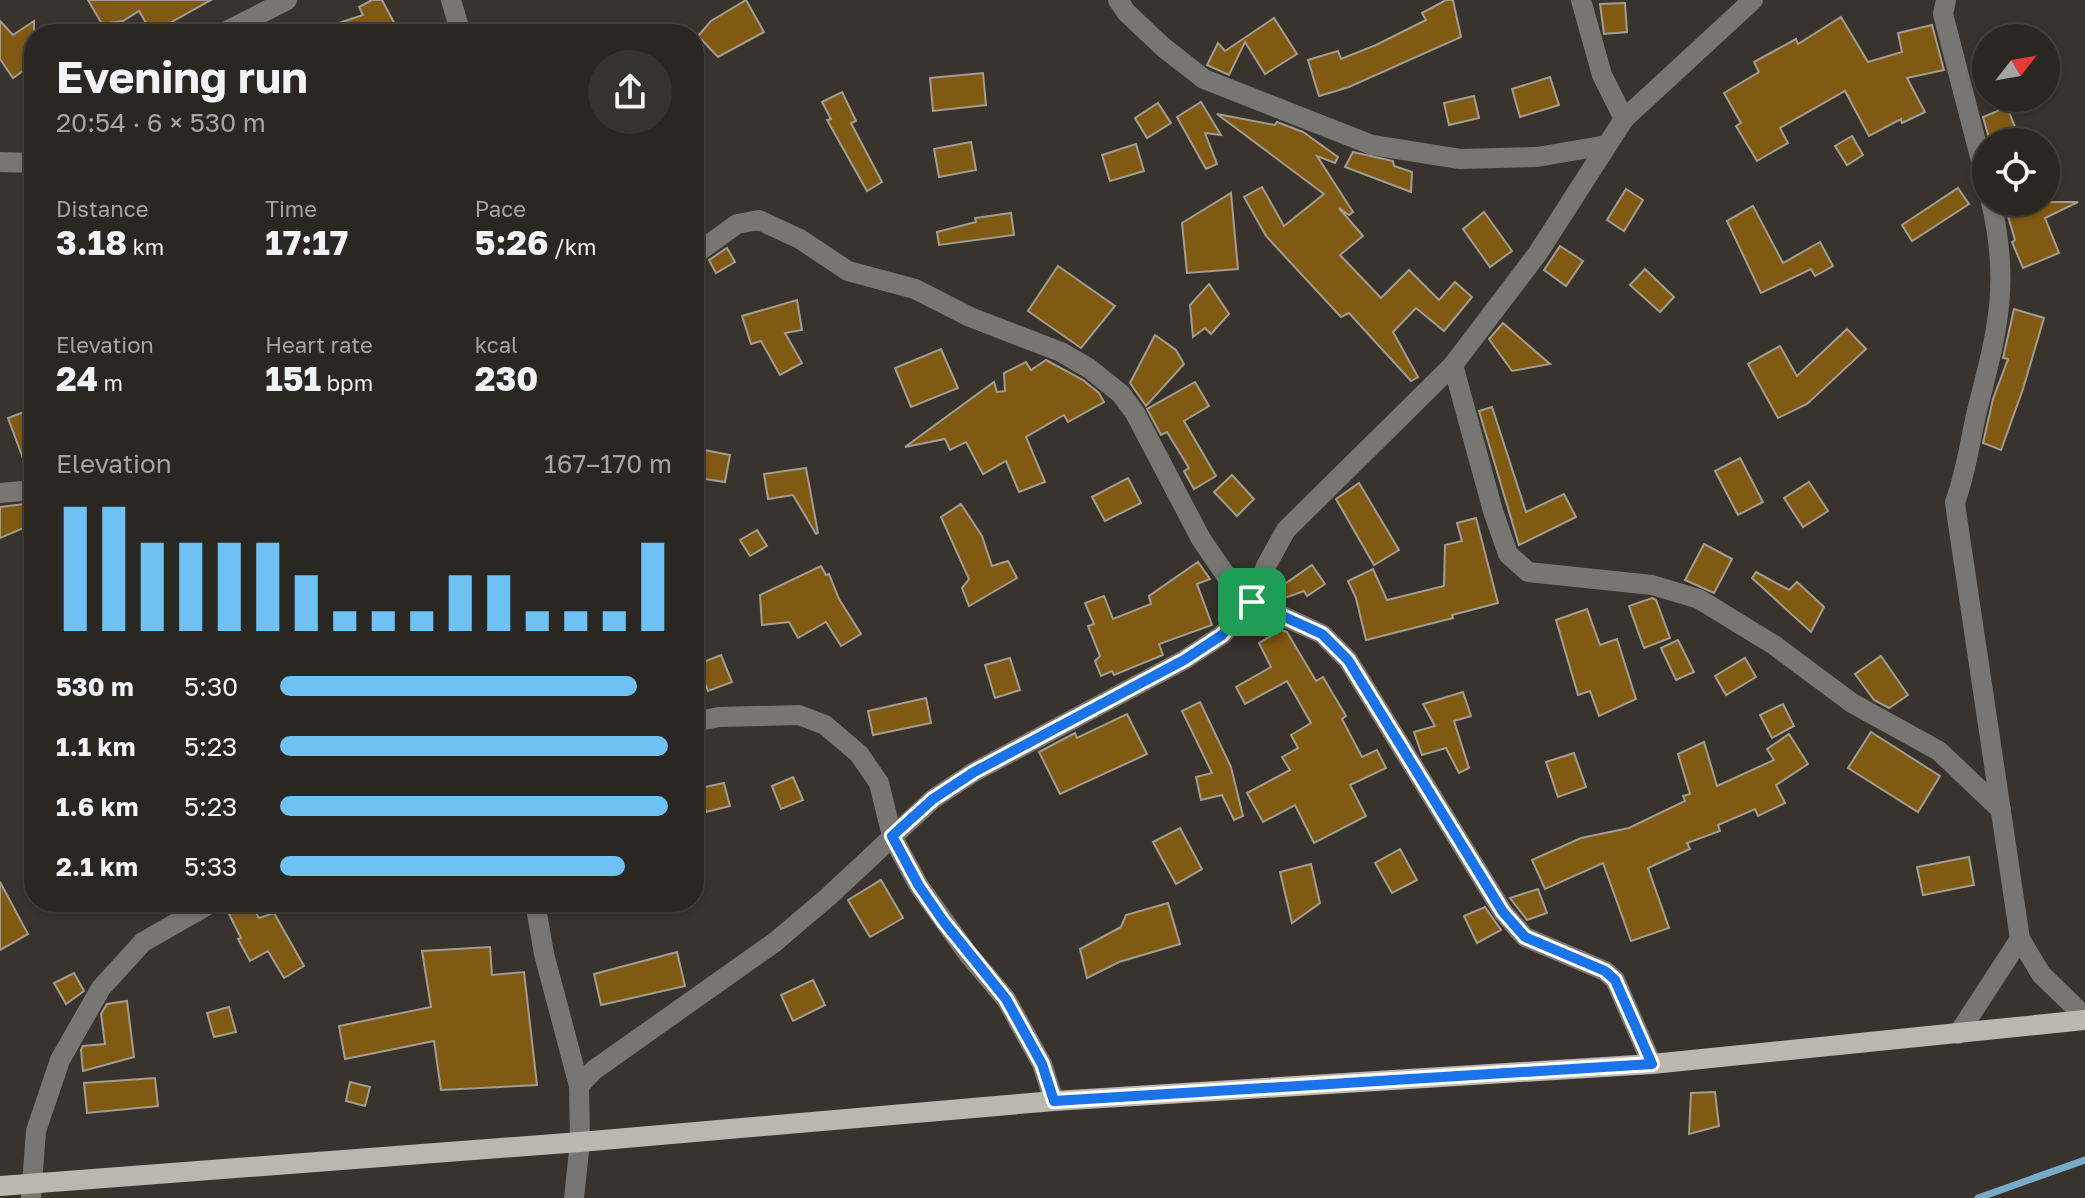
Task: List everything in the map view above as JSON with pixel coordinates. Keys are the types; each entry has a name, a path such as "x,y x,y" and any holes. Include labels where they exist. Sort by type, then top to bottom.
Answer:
{"main road":[{"path":"0,1186 31,1191 1054,1101 1652,1064 2085,1019"}],"street":[{"path":"240,24 287,0"},
{"path":"451,0 458,24"},
{"path":"1118,0 1126,12 1163,47 1204,79 1372,145 1460,159 1537,157 1607,145"},
{"path":"1581,0 1602,75 1624,119"},
{"path":"579,1086 615,1053 775,942 933,799 974,772 1184,660 1222,635 1252,602 1266,566 1286,530 1453,365 1538,253 1624,119 1753,0"},
{"path":"1946,0 1943,14 1973,128"},
{"path":"0,162 24,163"},
{"path":"1994,216 2001,245 2003,285 1990,366 1955,502 2020,939 2041,974 2085,1019"},
{"path":"704,248 737,224 759,220 800,239 848,271 915,289 970,317 1061,352 1090,369 1121,394 1135,413 1201,539 1229,580 1252,602 1322,634 1348,660 1503,912 1525,937 1605,971 1615,980 1652,1064"},
{"path":"1453,365 1508,554 1528,572 1652,585 1699,599 1774,645 1852,703 1939,751 2001,810"},
{"path":"0,493 24,491"},
{"path":"704,720 799,715 825,725 859,754 879,783 892,836 919,886 1006,999 1042,1064 1054,1101"},
{"path":"31,1191 36,1131 60,1060 101,988 143,942 196,912"},
{"path":"537,912 544,954 579,1086 580,1142 574,1198"},
{"path":"1958,1034 2020,939"}],"building":[{"path":"88,0 211,0 168,24 147,24 139,11 123,21 102,24"},
{"path":"372,0 382,0 395,24 336,24 363,15 359,7"},
{"path":"746,0 764,32 718,57 704,42 704,29 711,21"},
{"path":"1446,0 1453,0 1461,37 1349,87 1319,96 1308,60 1338,51 1341,59 1376,45 1426,20 1422,13"},
{"path":"1625,3 1627,32 1604,34 1600,4"},
{"path":"1841,17 1868,62 1902,52 1898,33 1932,25 1944,70 1907,78 1925,112 1902,123 1901,119 1869,136 1845,91 1780,128 1788,143 1757,161 1736,126 1741,123 1724,93 1759,72 1754,62 1796,39 1798,44"},
{"path":"1274,18 1297,54 1265,74 1245,42 1229,75 1207,65 1218,43 1225,51"},
{"path":"0,21 13,35 24,28 24,70 13,78 0,59"},
{"path":"983,73 986,105 933,111 930,78"},
{"path":"1550,77 1559,105 1520,117 1512,89"},
{"path":"842,92 856,121 851,123 882,182 867,191 827,120 831,119 822,102"},
{"path":"1474,96 1479,118 1449,125 1444,103"},
{"path":"1201,102 1221,135 1205,133 1217,164 1206,169 1177,117"},
{"path":"1158,103 1171,123 1147,138 1135,118"},
{"path":"1995,112 2009,112 2015,127 1986,128 1983,117"},
{"path":"1217,114 1275,125 1277,122 1303,132 1338,157 1335,163 1317,156 1353,212 1349,215 1339,208 1363,236 1340,255 1381,298 1409,270 1439,300 1455,282 1472,297 1444,331 1416,308 1393,332 1418,377 1411,381 1349,313 1341,317 1266,236 1244,197 1262,187 1284,226 1324,194"},
{"path":"1852,136 1863,155 1847,165 1835,146"},
{"path":"971,142 976,170 939,177 934,149"},
{"path":"1136,144 1144,171 1110,181 1102,155"},
{"path":"1353,152 1393,161 1394,166 1412,172 1411,192 1345,167"},
{"path":"1958,188 1969,204 1912,241 1902,225"},
{"path":"1626,189 1643,200 1624,231 1607,220"},
{"path":"1231,193 1238,269 1187,273 1182,223"},
{"path":"2060,202 2078,202 2060,211"},
{"path":"1753,206 1783,263 1820,242 1833,266 1815,276 1811,269 1761,293 1727,221"},
{"path":"1484,212 1512,251 1490,267 1463,229"},
{"path":"1011,213 1014,235 939,245 937,232 976,222 975,218"},
{"path":"2008,216 2049,216 2045,218 2059,253 2023,268 2012,242 2015,240"},
{"path":"1560,246 1583,261 1566,286 1544,270"},
{"path":"727,248 735,262 716,273 709,260"},
{"path":"1058,266 1115,306 1081,348 1028,311"},
{"path":"1645,269 1674,297 1660,312 1630,285"},
{"path":"1209,284 1229,314 1211,334 1205,328 1193,337 1190,305"},
{"path":"797,300 802,330 785,333 802,363 780,375 761,341 751,344 742,316"},
{"path":"2014,309 2044,318 2001,450 1983,443 1993,399 2008,359 2003,358"},
{"path":"1503,323 1550,364 1512,371 1489,339"},
{"path":"1847,329 1866,349 1807,404 1778,418 1748,364 1780,346 1797,376"},
{"path":"1155,335 1176,350 1184,364 1146,406 1130,383"},
{"path":"941,349 958,388 911,407 895,368"},
{"path":"1046,360 1083,380 1099,393 1104,402 1068,422 1064,415 1026,437 1045,482 1019,492 1006,461 983,474 966,442 950,450 945,439 905,447 994,382 997,392 1005,391 1004,373 1026,362 1031,370"},
{"path":"1195,382 1209,406 1184,421 1216,476 1194,489 1184,471 1189,468 1167,432 1161,435 1147,409"},
{"path":"1492,407 1526,512 1564,494 1576,517 1519,545 1479,411"},
{"path":"24,412 24,461 8,418"},
{"path":"704,450 730,455 725,482 704,479"},
{"path":"1740,458 1763,502 1738,515 1715,471"},
{"path":"806,468 816,534 793,495 768,499 764,474"},
{"path":"1232,475 1254,499 1237,516 1214,492"},
{"path":"1128,478 1141,503 1105,521 1092,497"},
{"path":"1809,482 1828,511 1803,527 1784,498"},
{"path":"1359,483 1399,550 1374,565 1336,499"},
{"path":"24,504 24,528 0,538 0,507"},
{"path":"961,504 982,536 992,566 1008,561 1017,578 969,606 962,588 969,579 941,517"},
{"path":"1476,518 1498,603 1366,640 1356,598 1348,581 1373,569 1387,600 1444,586 1445,545 1462,541 1457,523"},
{"path":"757,530 767,546 750,556 740,540"},
{"path":"1704,544 1732,559 1714,593 1685,580"},
{"path":"1198,562 1210,579 1197,584 1212,625 1159,644 1163,655 1114,675 1112,671 1101,676 1095,661 1100,656 1088,626 1094,624 1085,603 1104,596 1113,619 1151,604 1149,596"},
{"path":"1312,565 1325,584 1307,596 1304,591 1279,600 1269,595"},
{"path":"821,566 826,575 829,574 839,599 861,634 841,646 826,622 798,638 789,622 762,625 760,595"},
{"path":"1756,572 1789,590 1797,582 1824,607 1811,632 1752,578"},
{"path":"1652,598 1656,600 1670,638 1644,648 1629,606"},
{"path":"1587,609 1600,645 1617,639 1636,699 1599,716 1590,691 1578,695 1556,620"},
{"path":"1281,630 1287,632 1316,681 1323,677 1346,716 1342,719 1362,757 1377,750 1386,768 1350,785 1366,816 1314,843 1295,805 1263,822 1247,793 1290,770 1282,757 1298,748 1291,735 1311,723 1287,681 1245,704 1236,687 1271,667 1259,643"},
{"path":"1678,640 1694,672 1676,680 1661,648"},
{"path":"721,655 732,682 708,691 704,680 704,662"},
{"path":"1881,656 1908,695 1889,708 1874,700 1855,674"},
{"path":"1010,658 1020,690 995,698 985,665"},
{"path":"1745,658 1756,677 1726,695 1715,676"},
{"path":"1463,692 1471,716 1454,721 1469,768 1459,773 1446,748 1422,755 1414,732 1435,726 1423,704"},
{"path":"926,698 931,723 873,735 868,711"},
{"path":"1200,702 1231,767 1243,816 1234,820 1222,795 1201,800 1196,777 1212,773 1182,711"},
{"path":"1783,704 1794,726 1772,738 1760,715"},
{"path":"1127,714 1147,754 1060,794 1039,752 1075,733 1077,738"},
{"path":"1871,732 1940,776 1918,812 1848,768"},
{"path":"1789,734 1808,764 1776,785 1785,803 1758,816 1755,809 1718,825 1720,831 1687,843 1690,849 1648,868 1669,928 1631,941 1603,863 1545,889 1532,860 1581,838 1629,828 1685,801 1683,796 1690,794 1678,754 1704,742 1717,786 1774,760 1767,749"},
{"path":"1574,753 1586,787 1558,797 1546,762"},
{"path":"793,777 803,800 781,809 772,786"},
{"path":"724,783 730,806 706,812 704,787"},
{"path":"1180,828 1202,869 1176,884 1153,842"},
{"path":"1400,849 1417,880 1392,893 1375,863"},
{"path":"1969,857 1974,885 1923,895 1917,867"},
{"path":"1311,864 1320,903 1292,923 1280,872"},
{"path":"881,880 903,918 870,937 848,900"},
{"path":"0,882 28,934 0,950"},
{"path":"1538,889 1547,913 1527,920 1510,898"},
{"path":"1168,903 1180,944 1119,962 1087,978 1080,949 1121,927 1126,915"},
{"path":"1485,907 1501,930 1477,943 1464,916"},
{"path":"228,912 256,912 259,918 274,913 304,966 284,978 268,951 250,961 238,939 241,938"},
{"path":"490,947 492,975 524,972 537,1085 441,1090 434,1041 345,1059 339,1026 431,1007 422,951"},
{"path":"677,952 685,986 601,1005 594,974"},
{"path":"74,973 84,991 66,1004 54,983"},
{"path":"813,980 825,1005 793,1021 781,995"},
{"path":"127,1001 134,1057 83,1071 83,1046 105,1044 101,1014 107,1004"},
{"path":"229,1007 236,1032 214,1037 207,1013"},
{"path":"155,1078 158,1106 87,1113 84,1083"},
{"path":"350,1082 370,1087 365,1106 346,1101"},
{"path":"1715,1092 1719,1126 1689,1134 1691,1093"}],"waterway":[{"path":"1978,1198 2085,1160"}],"route":[{"path":"1252,602 1322,634 1348,660 1503,912 1525,937 1605,971 1615,980 1652,1064 1054,1101 1042,1064 1006,999 944,922 919,886 892,836 933,799 974,772 1105,705 1184,660 1222,635 1252,602"}]}
